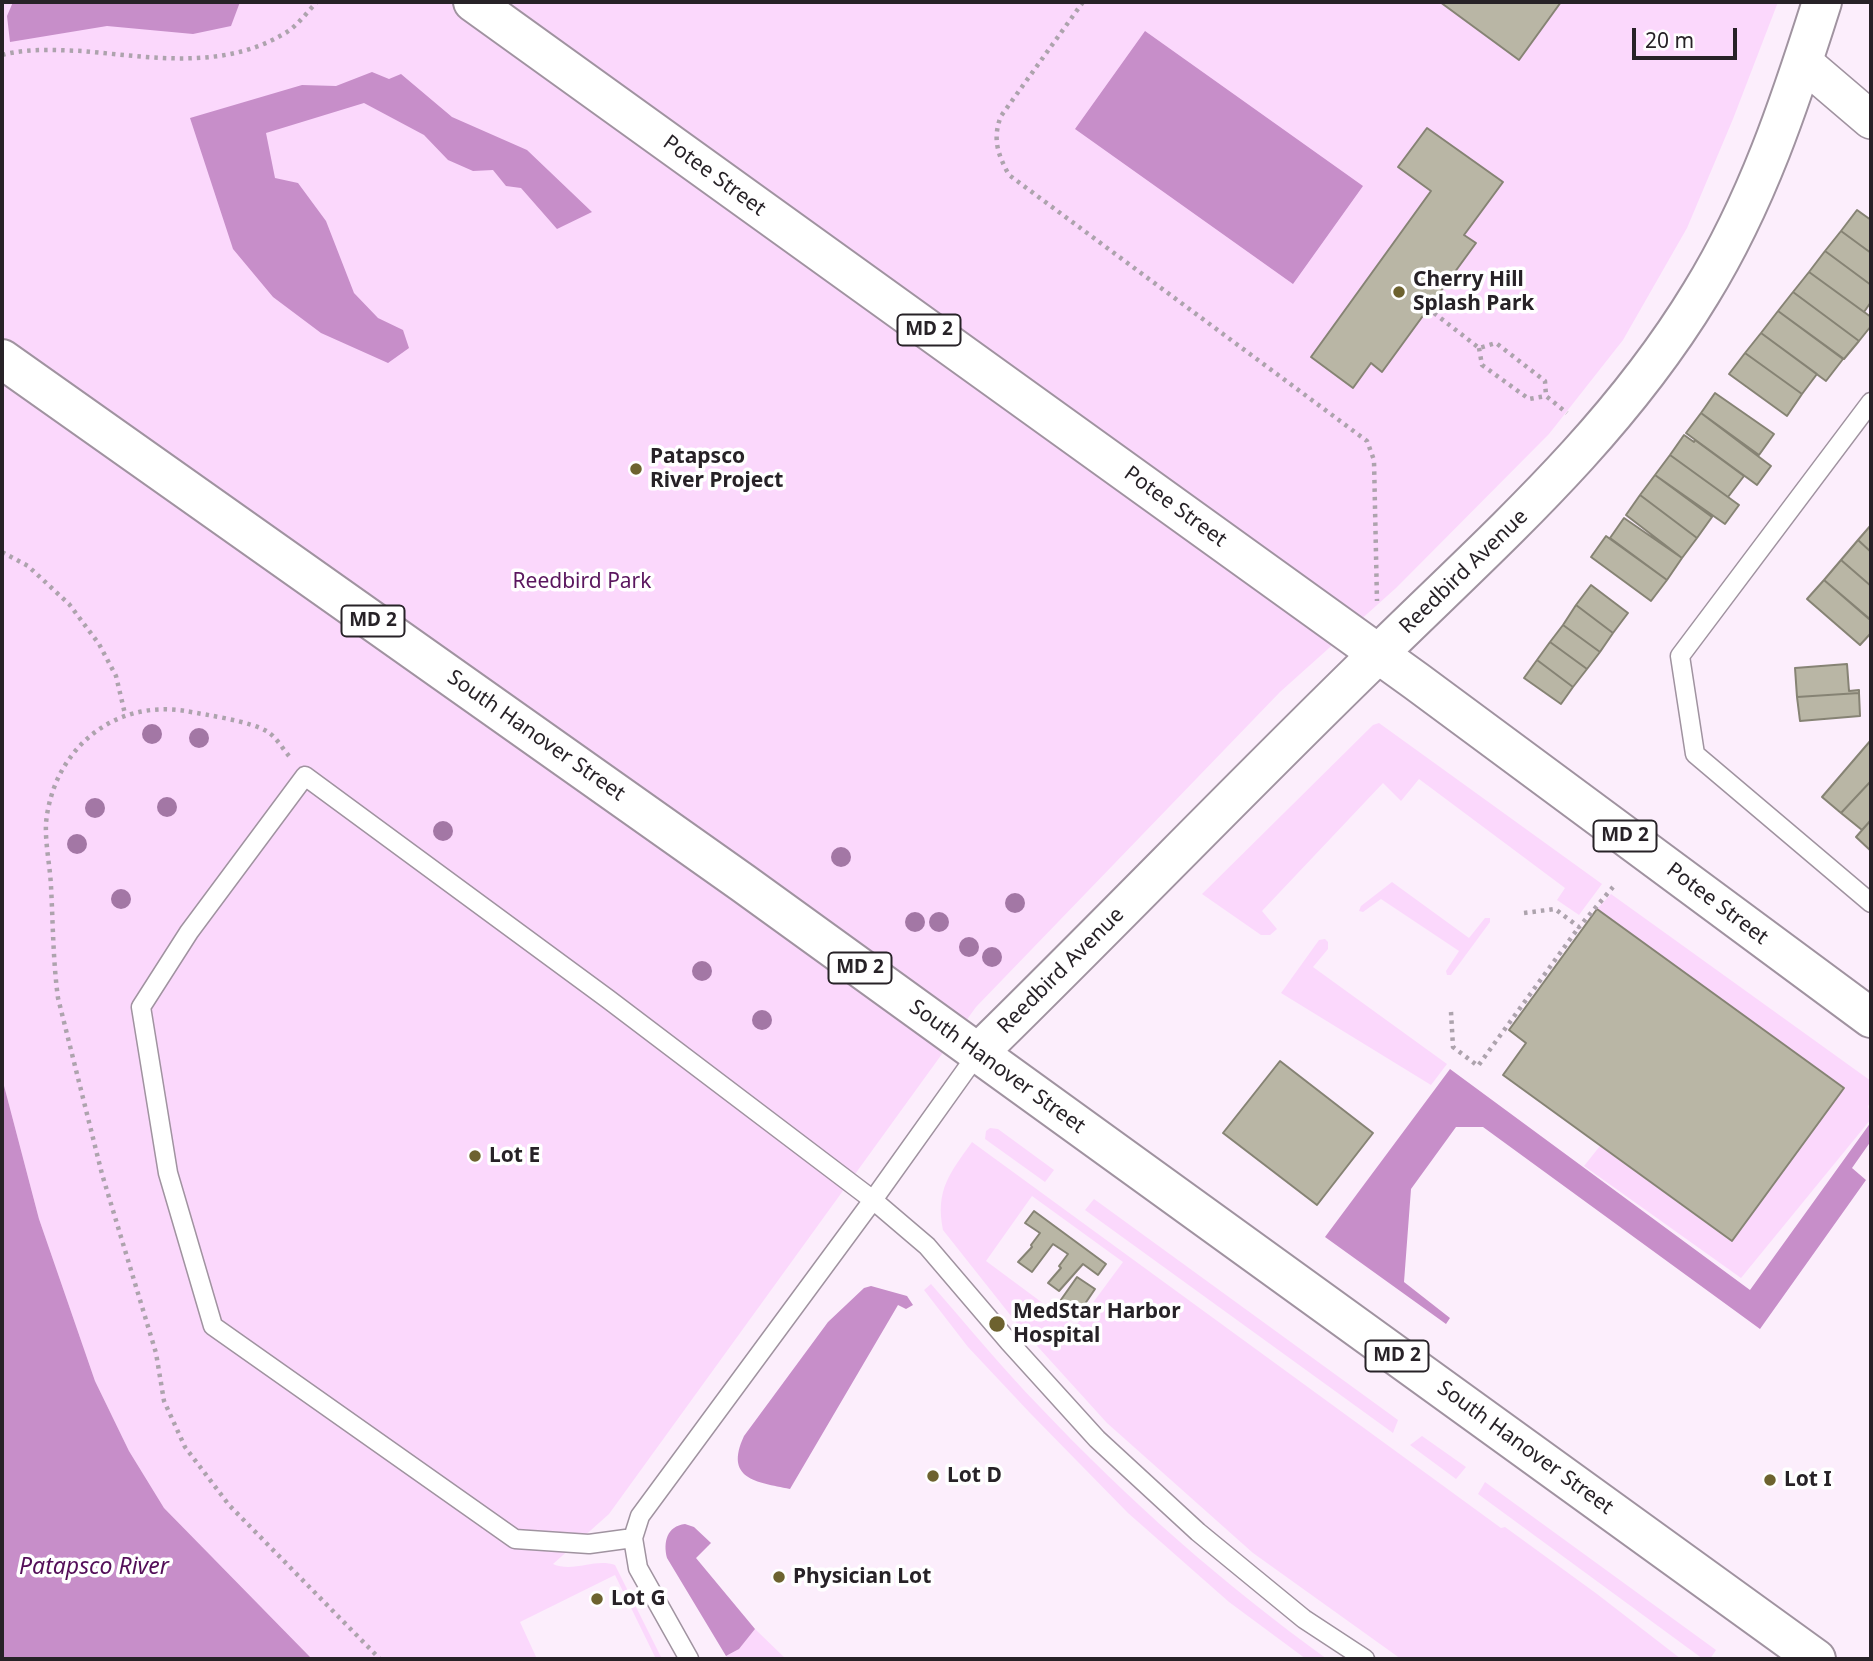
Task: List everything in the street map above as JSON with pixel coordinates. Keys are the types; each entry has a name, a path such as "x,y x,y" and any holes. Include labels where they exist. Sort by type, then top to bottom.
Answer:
{"main road":[{"name":"Reedbird Avenue","path":"978,1053 1378,654 1525,513 1596,438 1651,368 1702,292 1741,220 1776,141 1822,2"},
{"name":"Potee Street","path":"477,4 1378,654 1871,1018"},
{"name":"South Hanover Street","path":"2,359 743,883 1816,1659"}],"street":[{"path":"1803,62 1871,120"}],"lane":[{"path":"1871,402 1680,656 1695,754 1871,903"},
{"path":"633,1538 589,1544 515,1539 212,1326 168,1173 141,1007 189,932 305,776 608,999 873,1200 927,1246 1097,1439 1209,1541 1304,1619 1366,1659"},
{"path":"689,1659 638,1568 633,1538 640,1517 978,1053"}],"path":[{"path":"2,55 57,50 190,59 240,54 289,32 317,2"},
{"path":"1083,2 1001,116 996,130 996,147 1001,160 1009,175 1367,441 1374,460 1377,602"},
{"path":"1434,313 1479,348 1482,365 1530,399 1546,396 1568,413"},
{"path":"1479,348 1496,343 1545,381 1546,396"},
{"path":"2,552 28,566 69,604 99,644 116,676 125,714 176,710 224,718 269,732 305,776"},
{"path":"1451,1012 1453,1047 1478,1066 1579,927 1613,887"},
{"path":"1524,913 1555,909 1579,927"}],"green space":[{"name":"Reedbird Park","path":"2,2 1778,2 1687,228 1623,340 1549,434 1396,588 1280,692 976,1007 609,1514 553,1564 568,1567 600,1563 615,1565 662,1659 656,1659 615,1575 520,1622 537,1659 312,1659 164,1508 129,1451 95,1381 39,1219 2,1078"},
{"path":"1379,723 1602,884 1579,915 1557,900 1565,888 1419,779 1401,801 1383,783 1262,911 1277,929 1270,935 1261,935 1202,894 1373,725"},
{"path":"1392,882 1469,938 1485,918 1490,918 1490,922 1451,975 1447,975 1446,971 1459,951 1381,899 1363,912 1359,911 1361,906"},
{"path":"1611,894 1871,1081 1871,1102 1868,1106 1871,1119 1741,1278 1584,1166 1600,1146 1732,1242 1843,1088 1597,909"},
{"path":"1325,939 1328,949 1313,967 1447,1064 1431,1085 1281,993 1319,940"},
{"path":"990,1128 998,1129 1054,1170 1045,1182 985,1139 986,1131"},
{"path":"972,1142 1501,1528 1505,1527 1597,1594 1681,1659 1401,1659 1253,1553 1107,1423 1019,1326 943,1230 941,1204 946,1183","holes":["1032,1196 1123,1262 1075,1327 986,1261"]},
{"path":"1094,1199 1398,1420 1393,1433 1085,1210"},
{"path":"931,1284 998,1362 1107,1475 1214,1571 1327,1659 1306,1659 1229,1602 1128,1513 968,1347 924,1290"},
{"path":"1422,1436 1466,1467 1456,1479 1410,1445"},
{"path":"1485,1482 1716,1650 1710,1659 1703,1659 1478,1494"},
{"path":"755,1629 786,1659 728,1659 726,1656 739,1649"}],"water":[{"path":"13,2 240,2 231,26 193,34 107,26 10,42 7,16"},
{"path":"1145,31 1363,186 1293,284 1075,129"},
{"path":"372,72 389,79 401,74 452,117 527,150 592,212 557,229 521,188 506,186 493,170 473,171 448,160 424,135 364,103 266,133 275,178 298,183 326,221 354,293 378,318 403,330 409,348 388,363 321,333 273,297 233,249 190,118 302,85 336,86"},
{"path":"1450,1069 1750,1290 1871,1122 1871,1141 1852,1168 1866,1180 1760,1329 1483,1127 1456,1127 1411,1189 1404,1282 1450,1318 1446,1324 1325,1237"},
{"name":"Patapsco River","path":"2,1078 39,1219 95,1381 129,1451 164,1508 312,1659 2,1659"},
{"path":"871,1286 907,1296 913,1305 906,1309 898,1305 790,1489 766,1484 747,1476 738,1461 744,1436 828,1322 864,1288"},
{"path":"685,1524 694,1527 711,1543 696,1558 755,1629 739,1649 726,1656 667,1558 666,1546 670,1531"}],"building":[{"path":"1440,2 1561,2 1519,60"},
{"name":"Cherry Hill Splash Park","path":"1427,128 1503,182 1464,235 1476,243 1382,372 1371,363 1353,388 1311,357 1431,191 1398,167"},
{"path":"1857,210 1871,220 1871,253 1841,231"},
{"path":"1841,231 1871,253 1871,285 1825,251"},
{"path":"1825,251 1871,285 1871,302 1864,312 1809,272"},
{"path":"1809,272 1871,317 1871,326 1859,341 1793,292"},
{"path":"1793,292 1859,341 1844,359 1778,311"},
{"path":"1778,311 1843,359 1826,381 1761,333"},
{"path":"1761,333 1817,374 1802,394 1745,353"},
{"path":"1745,353 1802,394 1787,416 1729,374"},
{"path":"1715,393 1774,434 1759,455 1701,413"},
{"path":"1701,413 1771,466 1757,485 1686,433"},
{"path":"1684,435 1744,476 1728,497 1670,455"},
{"path":"1670,455 1739,505 1725,524 1655,475"},
{"path":"1655,475 1712,517 1697,538 1640,495"},
{"path":"1640,495 1697,538 1682,558 1626,515"},
{"path":"1624,518 1682,558 1667,580 1610,538"},
{"path":"1871,525 1871,552 1858,540"},
{"path":"1606,536 1667,580 1651,601 1591,557"},
{"path":"1858,540 1871,552 1871,586 1841,560"},
{"path":"1841,560 1871,586 1869,619 1824,580"},
{"path":"1824,580 1871,620 1871,633 1860,645 1807,599"},
{"path":"1591,585 1628,613 1613,633 1576,605"},
{"path":"1576,605 1613,633 1600,652 1563,625"},
{"path":"1563,625 1600,652 1587,669 1550,642"},
{"path":"1550,642 1587,669 1573,687 1537,660"},
{"path":"1537,660 1573,687 1561,704 1524,678"},
{"path":"1847,664 1849,691 1859,690 1859,693 1797,697 1795,668"},
{"path":"1859,693 1860,716 1800,721 1797,697"},
{"path":"1871,740 1871,781 1841,813 1822,797"},
{"path":"1871,781 1871,820 1862,830 1841,813"},
{"path":"1871,820 1871,851 1856,837"},
{"path":"1597,909 1844,1088 1732,1241 1503,1075 1526,1043 1509,1030"},
{"path":"1280,1061 1373,1133 1317,1205 1223,1133"},
{"path":"1034,1211 1106,1264 1098,1275 1083,1264 1059,1291 1048,1283 1061,1268 1059,1266 1068,1254 1053,1244 1032,1272 1018,1262 1040,1233 1025,1223"},
{"path":"1077,1277 1095,1289 1076,1317 1058,1304"}],"place":[{"name":"Cherry Hill Splash Park","path":"1399,292"},
{"name":"Patapsco River Project","path":"636,469"},
{"name":"Lot E","path":"475,1156"},
{"name":"MedStar Harbor Hospital","path":"997,1324"},
{"name":"Lot D","path":"933,1476"},
{"name":"Lot I","path":"1770,1480"},
{"name":"Physician Lot","path":"779,1577"},
{"name":"Lot G","path":"597,1599"}]}
